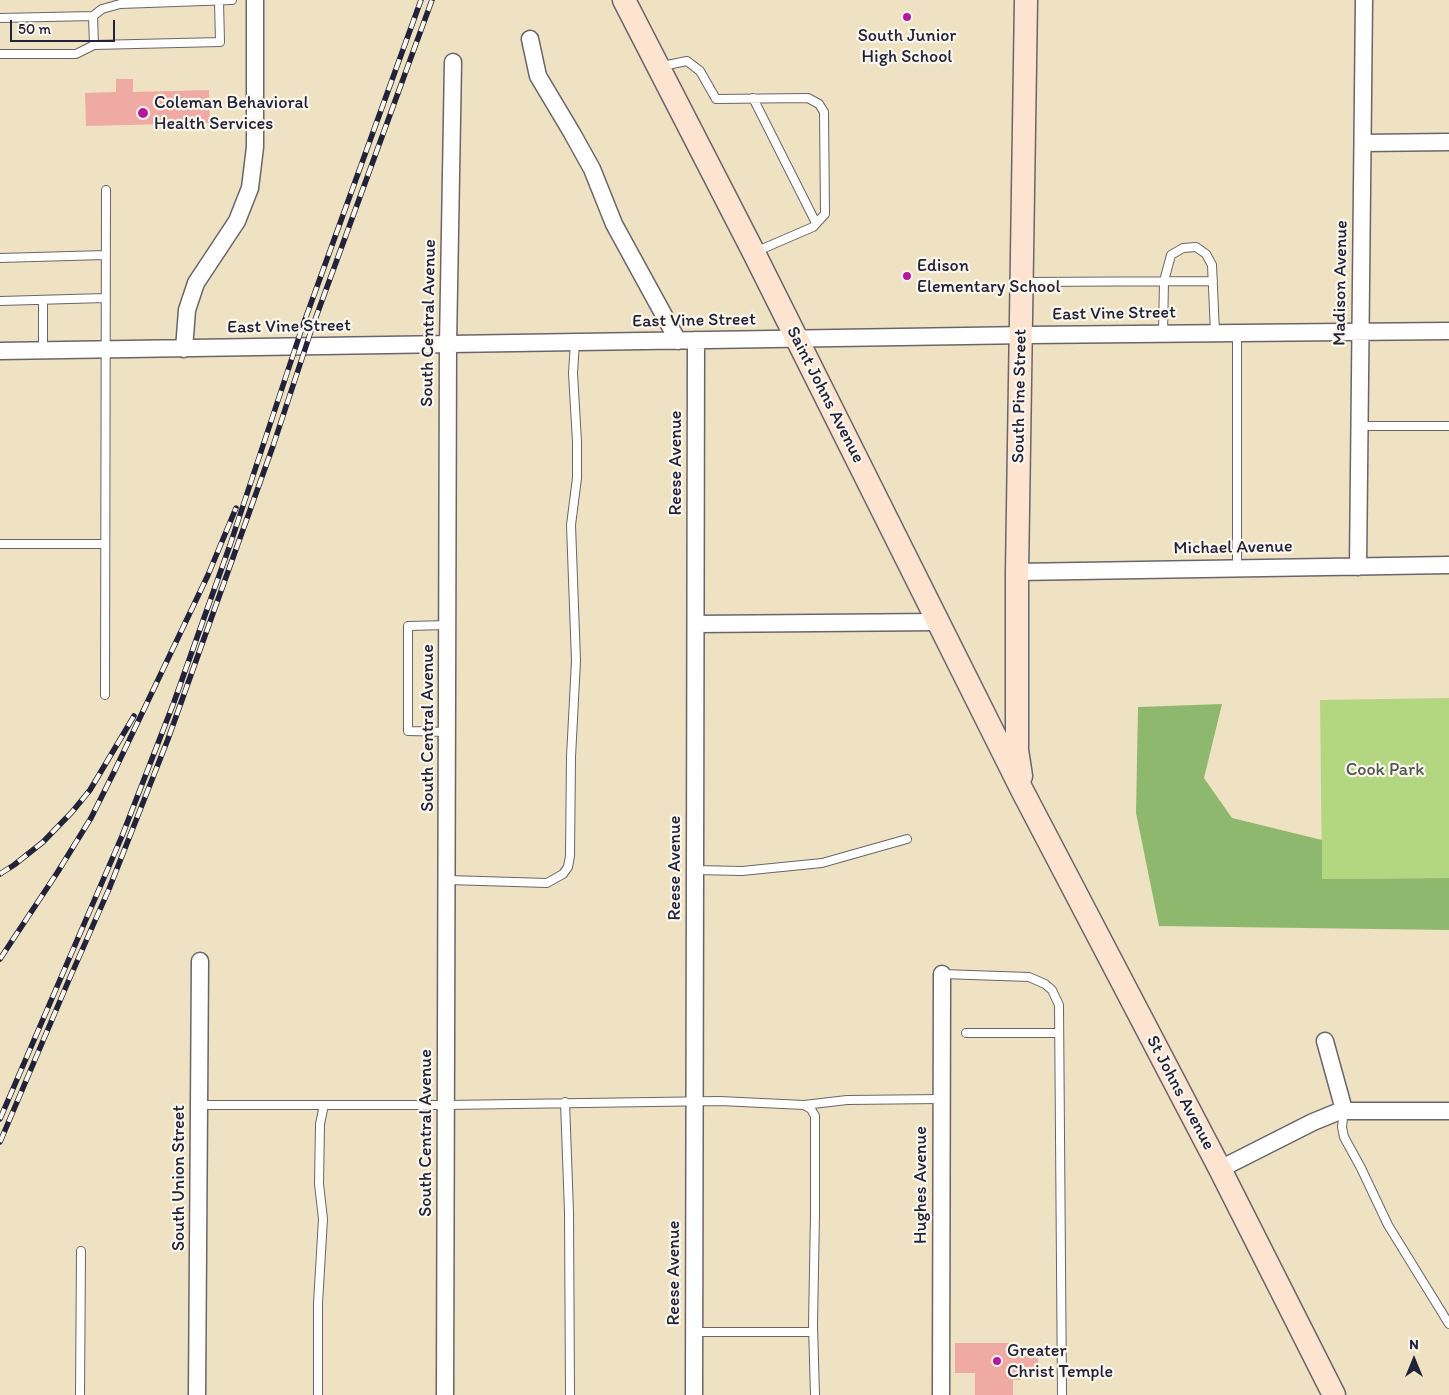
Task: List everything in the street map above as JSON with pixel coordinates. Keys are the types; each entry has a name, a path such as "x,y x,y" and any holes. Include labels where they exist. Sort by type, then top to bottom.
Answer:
{"main road":[{"name":"Saint Johns Avenue","path":"624,0 754,253 1023,792"},
{"name":"South Pine Street","path":"1023,792 1017,750 1017,572 1026,0"},
{"name":"St Johns Avenue","path":"1023,792 1220,1169 1334,1395"}],"street":[{"path":"184,349 187,310 196,283 238,221 250,188 255,147 255,0"},
{"name":"Madison Avenue","path":"1358,566 1364,0"},
{"path":"530,39 538,76 592,169 614,224 678,341"},
{"name":"South Central Avenue","path":"445,1395 448,880 448,344 453,62"},
{"path":"1363,143 1449,142"},
{"name":"East Vine Street","path":"0,351 1449,331"},
{"name":"Reese Avenue","path":"694,1395 696,340"},
{"name":"Michael Avenue","path":"1017,572 1449,565"},
{"path":"696,624 938,622"},
{"name":"South Union Street","path":"197,1395 200,961"},
{"name":"Hughes Avenue","path":"941,1395 942,974"},
{"path":"1324,1041 1344,1110"},
{"path":"1220,1169 1332,1113 1344,1110 1449,1111"}],"lane":[{"path":"102,0 102,9"},
{"path":"0,18 93,16 102,9 120,4 232,0"},
{"path":"0,54 76,54 94,45 220,42 219,1"},
{"path":"93,16 94,45"},
{"path":"658,67 687,61 700,71 716,99 808,98 819,104 824,112 825,214 815,225 754,253"},
{"path":"753,98 815,225"},
{"path":"105,695 104,350 106,190"},
{"path":"1163,334 1164,281 1172,255 1183,248 1196,247 1206,254 1212,265 1216,333"},
{"path":"0,258 105,255"},
{"path":"1022,282 1213,281"},
{"path":"0,301 105,298"},
{"path":"43,300 43,351"},
{"path":"1237,333 1237,568"},
{"path":"448,880 548,883 563,874 568,866 570,856 571,757 576,661 571,525 576,478 573,373 575,342"},
{"path":"1360,426 1449,426"},
{"path":"0,544 105,544"},
{"path":"448,625 408,626 408,731 448,732"},
{"path":"695,870 742,871 822,863 908,838"},
{"path":"942,974 1029,978 1045,984 1052,990 1059,1006 1062,1395"},
{"path":"966,1033 1059,1033"},
{"path":"199,1105 694,1101 804,1105 847,1100 942,1099"},
{"path":"565,1102 569,1212 570,1395"},
{"path":"318,1395 318,1303 323,1219 319,1184 320,1124 324,1105"},
{"path":"804,1105 811,1109 814,1116 813,1332 815,1395"},
{"path":"1344,1110 1342,1127 1344,1137 1388,1224 1449,1324"},
{"path":"80,1395 81,1251"},
{"path":"694,1332 813,1332"}],"green space":[{"name":"Cook Park","path":"1449,698 1449,878 1322,879 1320,700"},
{"path":"1222,704 1204,778 1232,818 1322,840 1322,879 1449,878 1449,930 1159,926 1136,813 1138,707"}],"building":[{"path":"116,79 133,79 133,92 209,90 210,123 86,126 85,93 116,92"},
{"name":"Greater Christ Temple","path":"955,1343 1012,1343 1012,1349 1038,1348 1038,1374 1021,1374 1021,1380 1013,1380 1013,1395 975,1395 975,1373 955,1373"}],"railway":[{"path":"0,1119 122,836 174,702 230,545 302,328 421,0"},
{"path":"0,1142 109,889 168,739 273,446 312,328 432,0"},
{"path":"0,959 91,818 208,575 236,508"},
{"path":"0,874 43,842 72,812 90,790 134,716"}],"place":[{"name":"South Junior High School","path":"907,17"},
{"name":"Coleman Behavioral Health Services","path":"143,113"},
{"name":"Edison Elementary School","path":"907,276"},
{"name":"Greater Christ Temple","path":"997,1361"}]}
